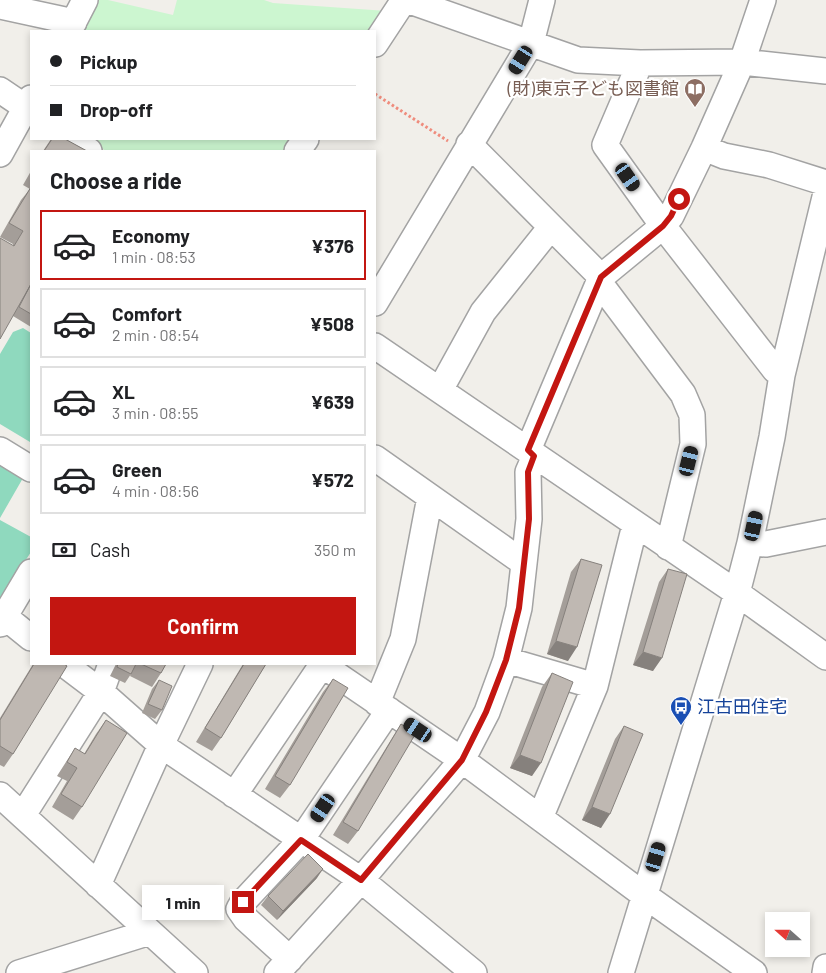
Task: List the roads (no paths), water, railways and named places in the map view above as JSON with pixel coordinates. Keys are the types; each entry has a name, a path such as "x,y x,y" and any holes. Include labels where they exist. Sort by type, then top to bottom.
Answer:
{"street":[{"path":"0,6 72,27 85,0"},
{"path":"376,43 406,0 437,5 578,60 640,63 742,62 826,71"},
{"path":"376,301 531,43 542,0"},
{"path":"430,497 403,639 383,706 301,840 243,902 239,909 284,966 361,880 462,760 486,712 506,660 519,608 529,519 528,472 531,453 600,280 663,226 671,216 742,62 763,0"},
{"path":"640,63 605,145 663,226 775,370 782,375"},
{"path":"0,90 29,106 0,154"},
{"path":"72,140 88,150"},
{"path":"467,147 551,226 600,280 683,394 692,415 694,444 668,547"},
{"path":"621,973 737,593 750,543 772,436 782,375 826,193 769,165 724,156 704,148"},
{"path":"440,390 482,312 551,226"},
{"path":"376,347 737,593 826,657"},
{"path":"0,450 30,468"},
{"path":"376,459 524,563"},
{"path":"540,818 595,686 635,525"},
{"path":"750,543 766,544 826,532"},
{"path":"30,574 1,618 30,637"},
{"path":"506,660 595,686"},
{"path":"65,665 101,692 161,745 361,880 474,973"},
{"path":"23,815 101,692 111,665"},
{"path":"98,885 200,665"},
{"path":"234,795 320,665"},
{"path":"322,665 462,760 644,895 754,973"},
{"path":"0,795 195,973"},
{"path":"19,973 150,932"},
{"path":"824,973 826,967"}],"place":[{"name":"(財)東京子ども図書館","path":"695,108"},
{"name":"江古田住宅","path":"681,726"}]}
